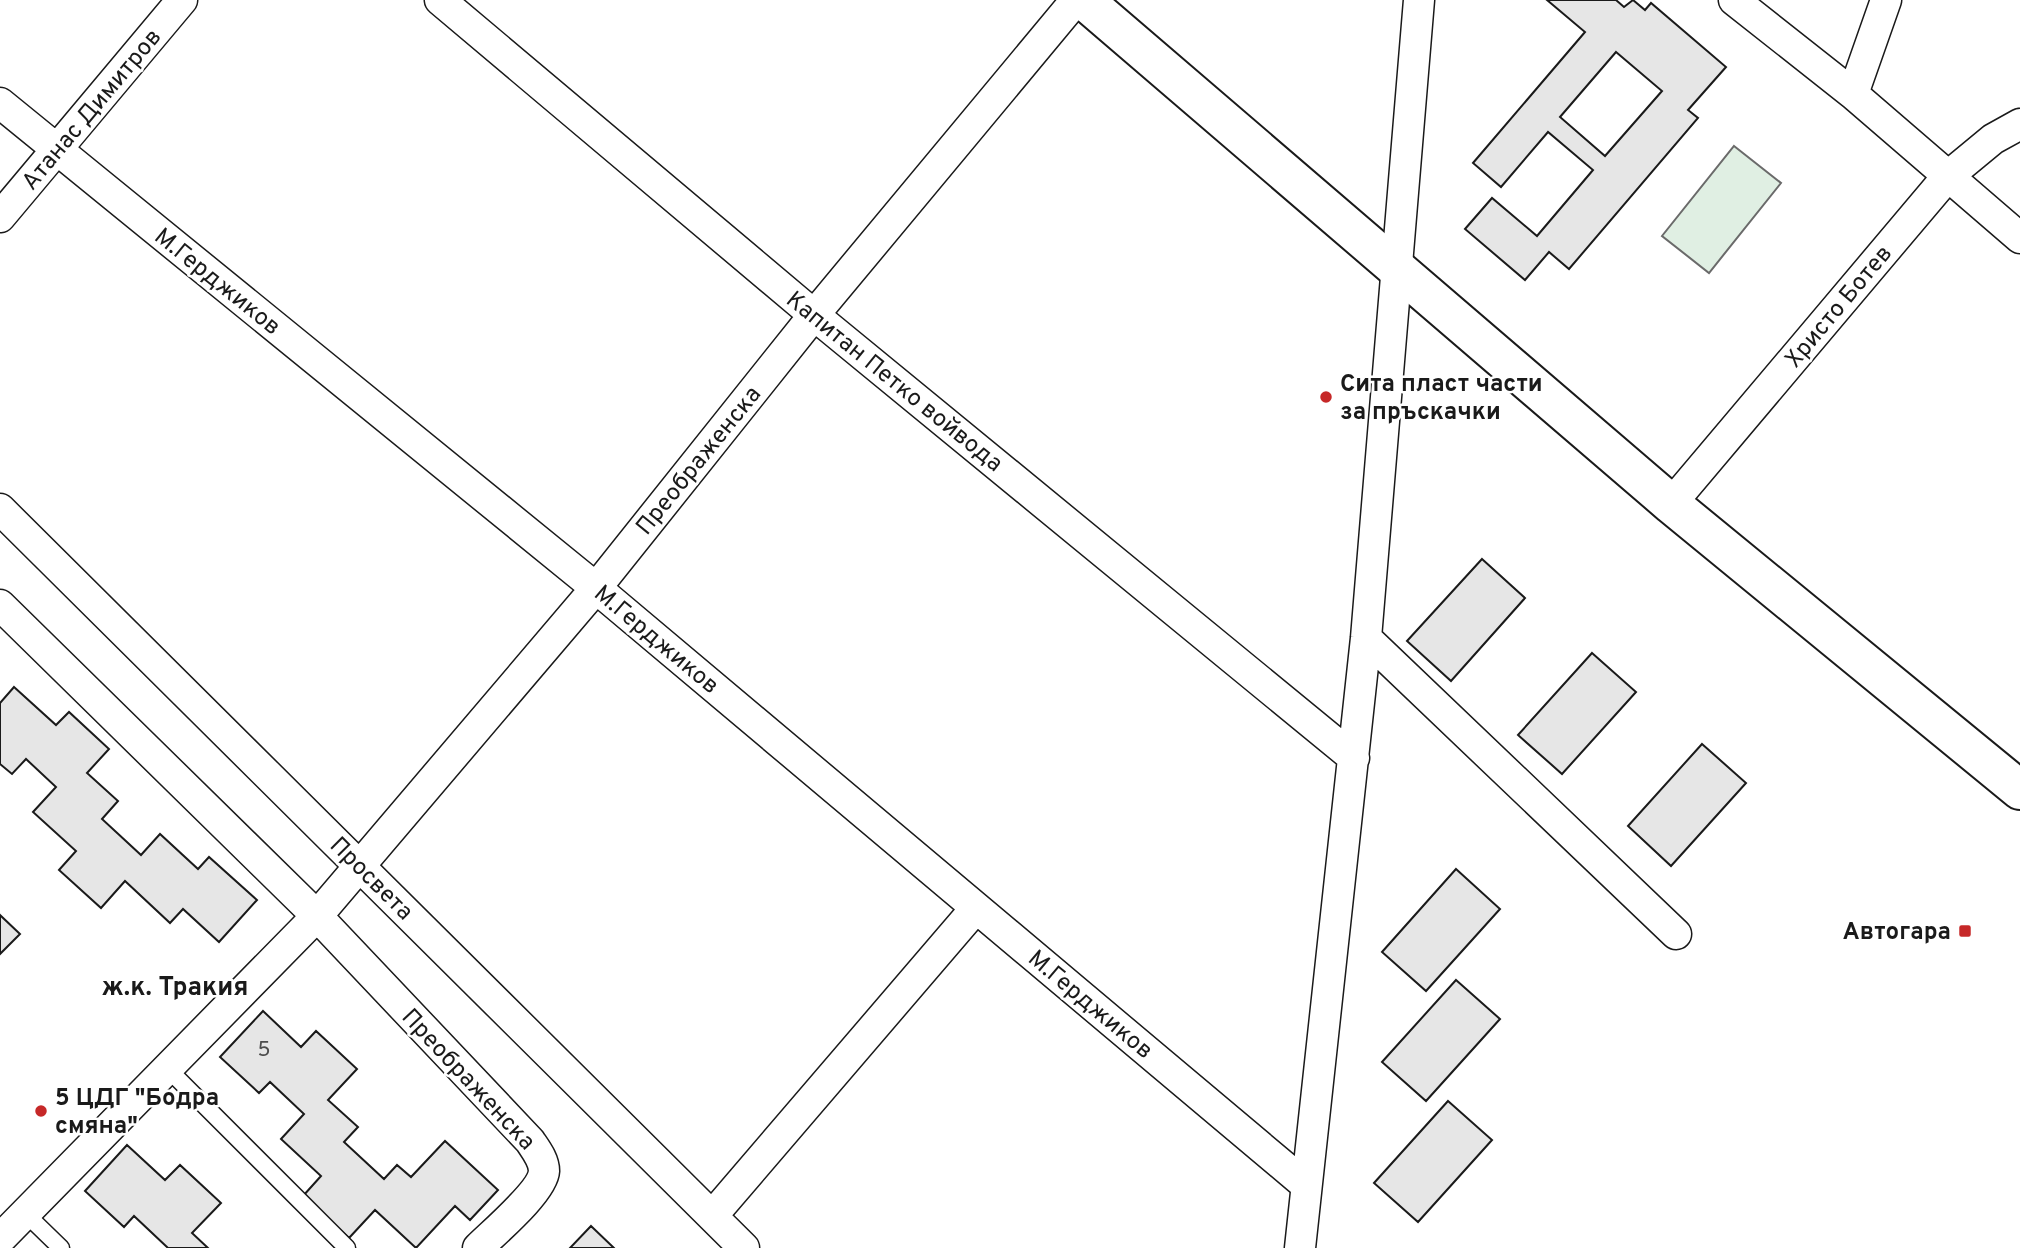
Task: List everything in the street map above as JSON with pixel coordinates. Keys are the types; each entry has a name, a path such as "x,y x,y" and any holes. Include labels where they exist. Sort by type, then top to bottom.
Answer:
{"main road":[{"path":"1084,0 1671,504 2020,790"}],"street":[{"name":"Атанас Димитров","path":"0,216 58,151 182,0"},
{"name":"Капитан Петко войвода","path":"440,0 814,315 1354,758"},
{"name":"Преображенска","path":"0,1239 317,916 596,587 814,315 1076,0"},
{"path":"1300,1248 1366,638 1419,0"},
{"path":"1734,0 1853,94 2020,238"},
{"path":"1853,94 1886,0"},
{"name":"М.Герджиков","path":"0,103 596,587 1306,1185"},
{"name":"Христо Ботев","path":"1671,504 1947,177 1993,139 2020,124"},
{"name":"Просвета","path":"4,522 359,864 744,1248"},
{"path":"0,605 317,916"},
{"path":"1366,638 1676,934"},
{"path":"712,1216 976,908"},
{"name":"Преображенска","path":"317,916 530,1141 541,1159 544,1173 537,1188 478,1248"}],"lane":[{"path":"166,1067 347,1248"},
{"path":"26,1214 61,1248"}],"green space":[{"path":"1734,146 1781,183 1709,273 1662,236"}],"building":[{"path":"1547,0 1616,0 1624,7 1633,0 1645,10 1651,3 1726,67 1688,110 1698,118 1569,269 1549,252 1525,280 1465,229 1492,198 1537,236 1593,170 1548,132 1501,187 1473,163 1585,32","holes":["1616,52 1662,91 1605,156 1560,117"]},
{"path":"1482,559 1525,598 1451,681 1407,641"},
{"path":"1592,653 1636,692 1562,774 1518,735"},
{"path":"14,687 56,725 69,712 109,749 87,773 118,801 102,819 141,855 160,834 198,869 209,857 257,900 219,942 183,909 170,923 125,881 101,908 59,870 76,851 33,812 56,787 26,759 12,774 0,764 0,703"},
{"path":"1702,744 1746,783 1671,866 1628,826"},
{"path":"1456,869 1500,909 1426,991 1382,952"},
{"path":"0,915 20,934 0,954"},
{"path":"1456,980 1500,1019 1426,1101 1382,1062"},
{"path":"263,1011 301,1047 316,1031 357,1069 328,1100 358,1127 344,1142 384,1179 397,1165 411,1177 445,1141 498,1190 470,1220 455,1206 416,1248 375,1210 349,1238 303,1196 321,1176 281,1139 304,1114 270,1082 259,1093 220,1057"},
{"path":"1448,1101 1492,1140 1418,1222 1374,1183"},
{"path":"127,1145 165,1180 180,1165 221,1203 192,1233 208,1248 168,1248 134,1216 124,1227 85,1191"},
{"path":"591,1226 614,1248 570,1248"}],"place":[{"name":"Сита пласт части за пръскачки","path":"1326,397"},
{"name":"Автогара","path":"1965,931"},
{"name":"5 ЦДГ \"Бодра смяна\"","path":"41,1111"}],"district":[{"name":"ж.к. Тракия","path":"175,986"}]}
